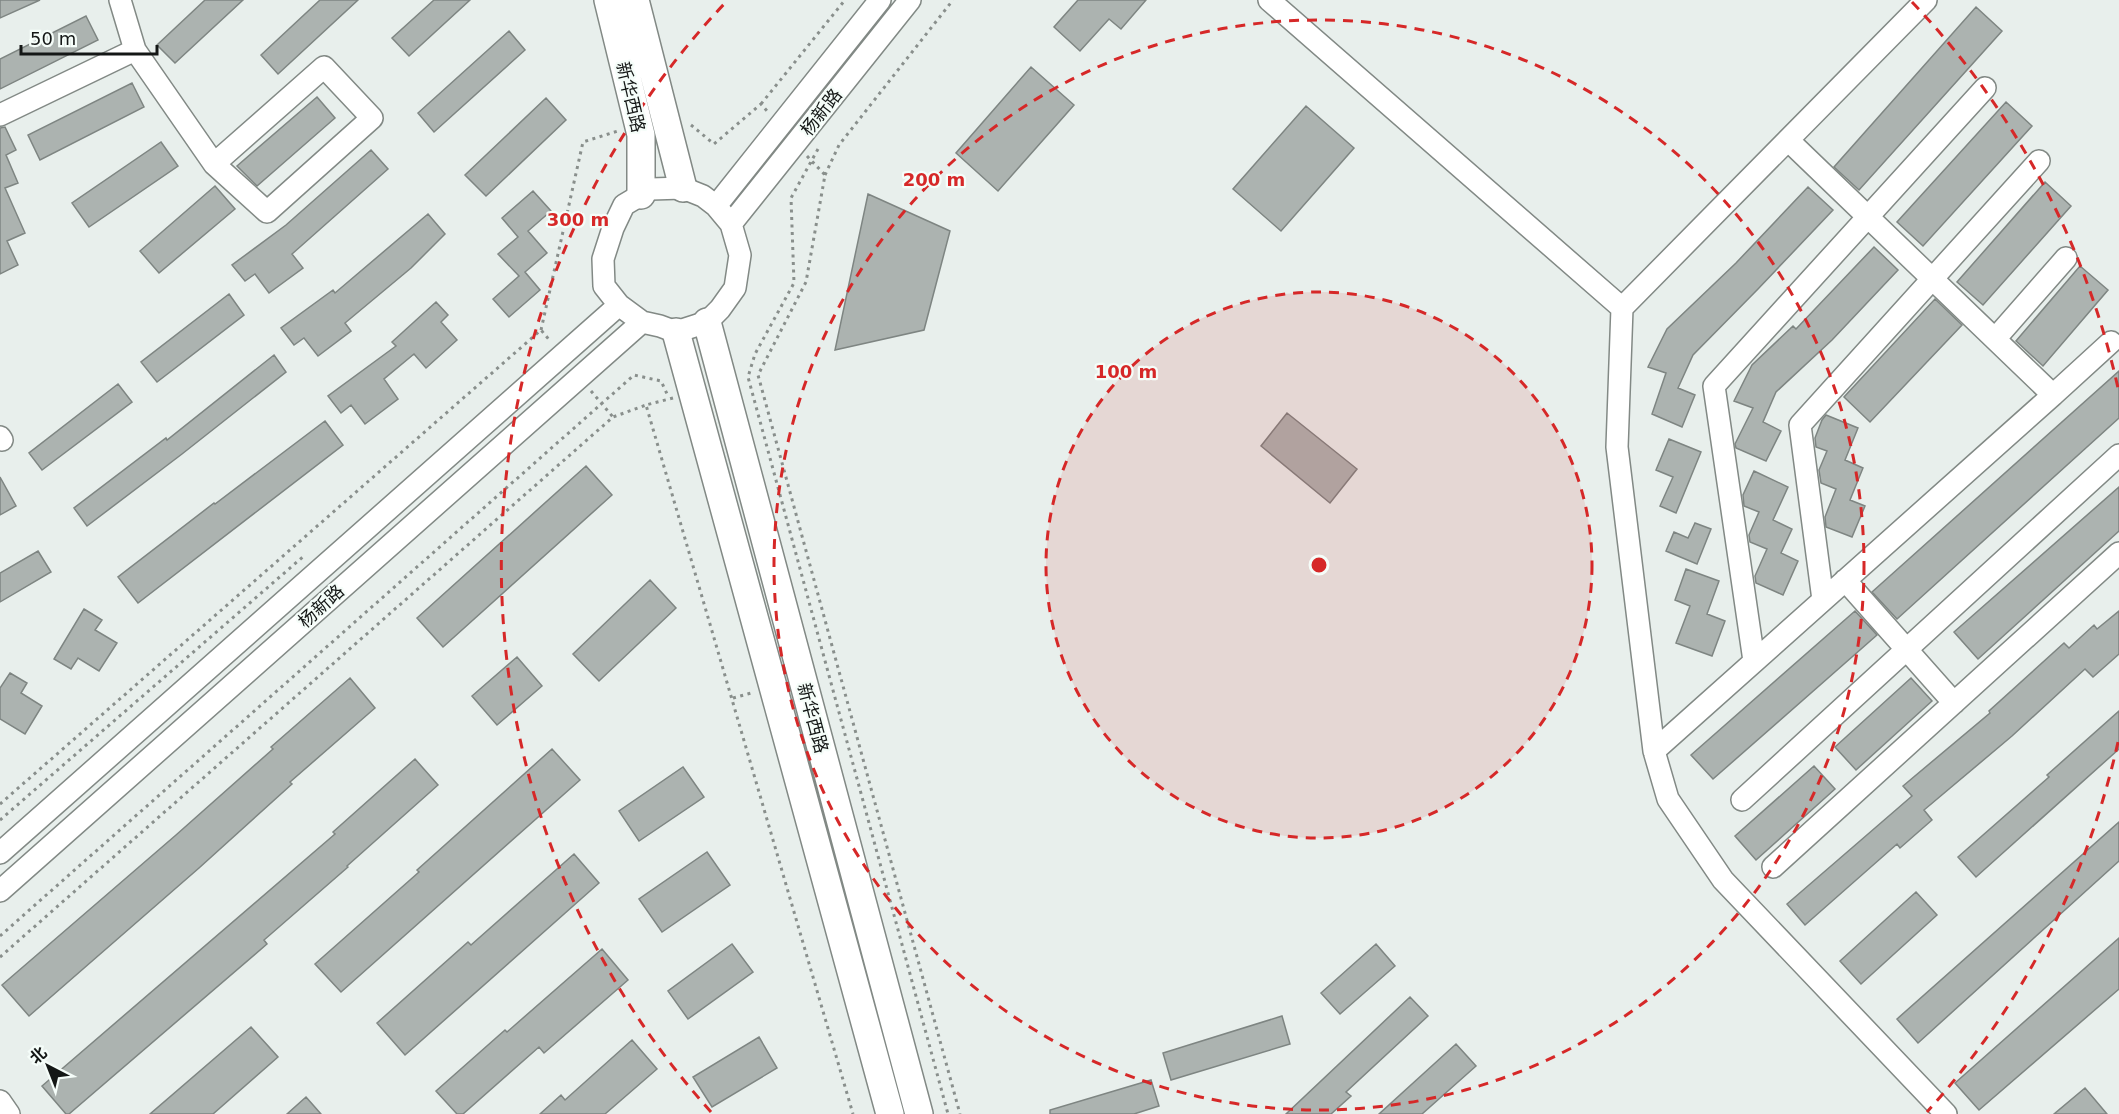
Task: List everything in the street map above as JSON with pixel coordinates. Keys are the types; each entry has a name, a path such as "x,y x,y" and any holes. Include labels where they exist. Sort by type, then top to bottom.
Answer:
{"main road":[{"name":"新华西路","path":"608,0 642,135 641,195"},
{"name":"新华西路","path":"635,0 683,188"},
{"name":"新华西路","path":"707,322 736,380 920,1114"},
{"name":"新华西路","path":"676,332 679,399 890,1114"}],"street":[{"path":"120,0 135,50 214,164 267,212 372,118 324,67 214,164"},
{"name":"杨新路","path":"716,206 880,0"},
{"name":"杨新路","path":"731,224 910,0"},
{"path":"1269,0 1623,308"},
{"path":"1926,0 1623,308 1617,447 1654,751 1668,799 1723,880 1946,1114"},
{"path":"0,115 135,50"},
{"path":"1754,661 1714,386 1985,88"},
{"path":"1789,141 2053,395"},
{"path":"1823,600 1800,424 2039,161"},
{"path":"683,188 703,196 716,206 731,224 740,255 735,288 720,309 707,322 676,332 642,322 619,306 604,286 603,259 613,228 624,205 651,189 683,188"},
{"path":"1995,339 2066,258"},
{"name":"杨新路","path":"0,853 619,306"},
{"name":"杨新路","path":"0,891 642,322"},
{"path":"1654,751 2111,342"},
{"path":"1742,800 2119,455"},
{"path":"1773,867 2119,553"},
{"path":"1845,580 1954,703"},
{"path":"0,1101 9,1114"}],"path":[{"path":"761,104 845,0"},
{"path":"825,175 839,145 953,0"},
{"path":"736,380 754,354 794,283 791,198 824,141"},
{"path":"0,804 541,330 563,356"},
{"path":"0,936 634,375 661,381 679,399"},
{"path":"736,380 758,375 960,1114"},
{"path":"580,376 613,417"},
{"path":"736,380 948,1114"},
{"path":"0,957 613,417 646,405 679,399"},
{"path":"646,405 853,1114"}],"building":[{"path":"0,0 40,0 0,18"},
{"path":"205,0 243,0 175,63 157,45"},
{"path":"320,0 358,0 278,74 261,55"},
{"path":"434,0 470,0 409,56 392,38"},
{"path":"1078,0 1146,0 1121,29 1109,19 1080,51 1054,27"},
{"path":"1976,7 2002,31 1859,190 1834,167"},
{"path":"86,16 98,40 0,89 0,59"},
{"path":"509,31 525,50 434,132 418,113"},
{"path":"1031,67 1074,105 998,191 956,153"},
{"path":"132,83 144,107 40,160 28,135"},
{"path":"317,97 335,118 257,186 237,166"},
{"path":"546,98 566,120 486,196 465,175"},
{"path":"2006,102 2032,126 1923,246 1897,222"},
{"path":"1306,106 1354,148 1281,231 1233,189"},
{"path":"5,127 16,150 6,155 18,183 5,188 25,233 7,241 18,265 0,274 0,128"},
{"path":"161,142 178,166 89,227 72,203"},
{"path":"371,150 388,169 292,254 303,268 269,293 255,274 245,281 232,265 286,225"},
{"path":"2045,182 2071,206 1983,305 1957,282"},
{"path":"215,186 235,209 159,273 140,251"},
{"path":"1808,187 1833,210 1693,355 1678,388 1695,395 1682,427 1652,414 1666,373 1648,367 1667,329 1736,263"},
{"path":"533,191 551,211 528,231 547,253 525,272 540,290 509,317 493,299 519,276 498,254 518,237 502,218"},
{"path":"868,194 950,231 924,330 835,350"},
{"path":"428,214 445,234 411,268 345,323 351,331 318,356 304,338 294,345 281,328 333,290 335,293"},
{"path":"1874,247 1898,270 1832,340 1776,392 1763,422 1781,431 1766,461 1736,448 1735,444 1753,408 1734,401 1752,365 1793,326 1796,329"},
{"path":"2080,266 2108,290 2043,366 2016,341"},
{"path":"229,294 244,315 157,382 141,362"},
{"path":"1935,299 1962,325 1870,422 1844,397"},
{"path":"436,302 448,315 441,322 457,340 426,368 414,354 384,379 398,399 365,424 351,405 341,413 328,396 396,346 392,342"},
{"path":"274,355 286,372 87,526 74,508 166,438 167,440"},
{"path":"2119,371 2119,418 1897,619 1872,592"},
{"path":"118,384 132,402 42,470 29,453"},
{"path":"1287,413 1357,469 1330,503 1261,446"},
{"path":"1826,415 1858,428 1845,460 1863,468 1850,500 1865,506 1852,537 1826,527 1825,517 1836,489 1821,483 1819,470 1827,451 1816,447 1815,438"},
{"path":"325,421 343,445 138,603 118,577"},
{"path":"1669,439 1701,452 1676,513 1660,506 1673,477 1656,470"},
{"path":"586,466 612,495 443,647 417,618"},
{"path":"1754,471 1788,487 1773,520 1792,529 1781,553 1798,561 1783,595 1756,583 1755,576 1767,549 1750,542 1749,535 1759,512 1744,506 1743,495"},
{"path":"0,477 16,506 0,515"},
{"path":"2119,487 2119,531 1978,659 1954,632"},
{"path":"1695,523 1711,529 1697,564 1666,551 1674,532 1688,538"},
{"path":"38,551 51,572 0,602 0,573"},
{"path":"1686,569 1719,581 1707,614 1725,621 1712,656 1676,643 1690,606 1675,600"},
{"path":"650,580 676,608 599,681 573,654"},
{"path":"84,609 102,620 95,630 117,643 99,671 78,658 71,669 54,659"},
{"path":"1855,611 1877,635 1713,779 1691,755"},
{"path":"2119,611 2119,654 2093,677 2085,669 2012,736 1924,810 1932,820 1900,848 1897,844 1805,925 1787,904 1912,796 1903,786 1990,713 1989,711 2064,643 2069,648 2094,625 2097,629"},
{"path":"517,657 542,686 497,725 472,696"},
{"path":"10,673 27,683 21,693 42,706 25,734 0,719 0,688"},
{"path":"350,678 375,708 290,782 292,784 199,868 29,1016 2,985 176,835"},
{"path":"1911,678 1932,701 1856,770 1835,747"},
{"path":"2119,711 2119,749 1976,877 1958,857 2049,777 2047,775"},
{"path":"552,749 580,780 341,992 315,964"},
{"path":"415,759 438,785 264,940 267,944 69,1114 66,1114 42,1086 335,834 333,832"},
{"path":"1814,766 1835,789 1756,860 1735,836"},
{"path":"683,767 704,797 639,841 619,811"},
{"path":"2119,822 2119,861 1918,1043 1897,1019"},
{"path":"707,852 730,885 662,932 639,899"},
{"path":"574,854 599,883 405,1055 377,1023 468,942 471,945"},
{"path":"1916,892 1937,915 1861,984 1840,961"},
{"path":"2119,938 2119,989 1979,1110 1955,1083"},
{"path":"732,944 753,972 688,1019 668,991"},
{"path":"1376,944 1395,966 1340,1014 1321,993"},
{"path":"602,949 628,980 544,1053 539,1047 463,1114 457,1114 436,1091"},
{"path":"1410,997 1428,1016 1346,1092 1351,1096 1331,1114 1286,1114"},
{"path":"1282,1016 1290,1044 1171,1080 1163,1053"},
{"path":"251,1027 278,1057 213,1114 150,1114"},
{"path":"759,1037 777,1068 712,1107 693,1077"},
{"path":"632,1040 657,1069 605,1114 540,1114 561,1095 565,1100"},
{"path":"1456,1044 1476,1066 1422,1114 1379,1114"},
{"path":"1151,1080 1159,1106 1134,1114 1050,1114 1050,1110"},
{"path":"2085,1088 2107,1114 2054,1114"},
{"path":"306,1097 321,1114 287,1114"}]}
